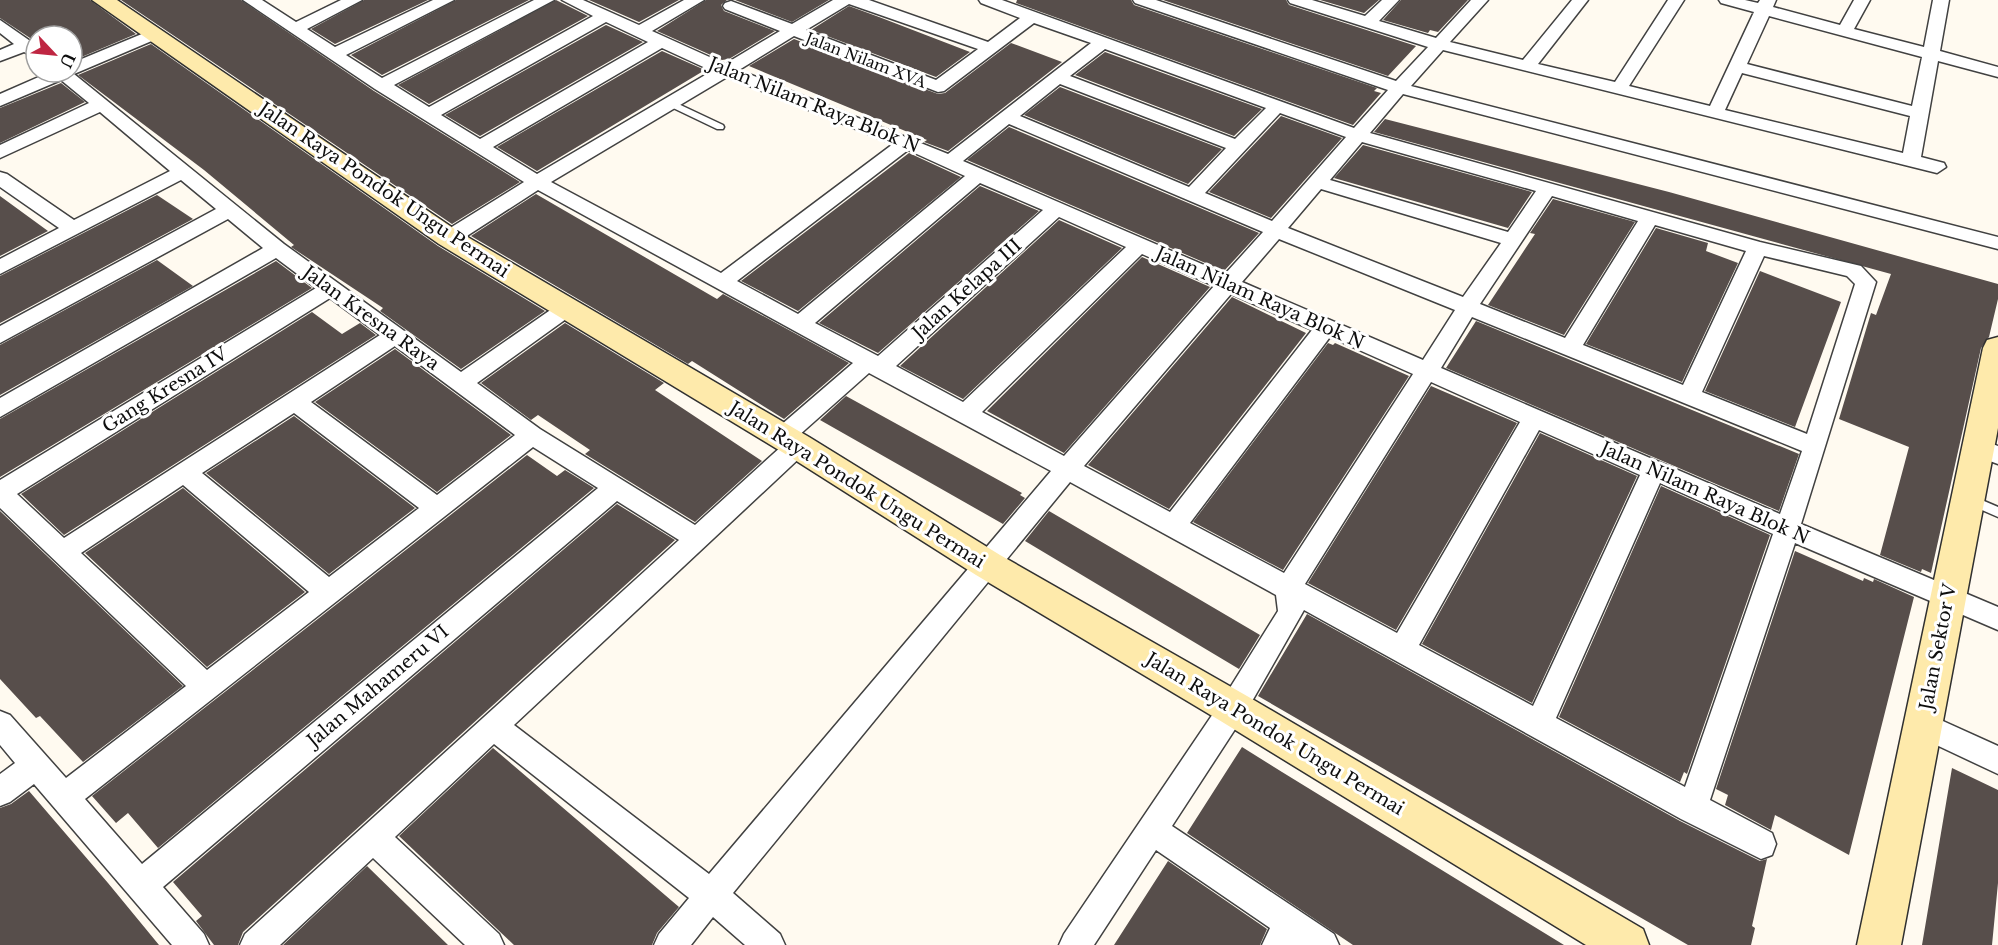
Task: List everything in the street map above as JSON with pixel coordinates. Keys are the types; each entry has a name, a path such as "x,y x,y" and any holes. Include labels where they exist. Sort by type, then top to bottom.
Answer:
{"street":[{"name":"Jalan Raya Pondok Ungu Permai","path":"103,0 449,238 790,442 988,565 1233,708 1627,945"},
{"path":"251,0 381,86 537,182 1538,726 1761,844"},
{"path":"294,29 354,0"},
{"path":"334,54 446,0"},
{"path":"381,86 546,0"},
{"name":"Jalan Nilam Raya Blok N","path":"570,0 727,71 979,174 1787,529 1998,619"},
{"path":"640,32 696,0"},
{"path":"449,238 537,182 844,0"},
{"path":"854,0 992,49 1033,16"},
{"path":"890,13 908,0"},
{"path":"987,0 1357,135 1758,248 1854,271 1866,280 1815,447 1692,809"},
{"path":"1142,0 1399,88 1998,243"},
{"path":"1296,0 1437,45 1937,167"},
{"path":"1368,23 1391,0"},
{"path":"670,945 1066,470 1357,135 1480,0"},
{"path":"1527,66 1580,0"},
{"path":"1619,89 1676,0"},
{"path":"1727,0 1765,5 1844,32 1998,72"},
{"path":"1844,32 1862,0"},
{"path":"1911,161 1941,0"},
{"path":"1715,113 1739,67 1765,5"},
{"name":"Jalan Nilam XVA","path":"731,6 938,87 992,49"},
{"path":"428,115 605,16"},
{"path":"0,25 24,44"},
{"path":"84,64 155,34"},
{"path":"479,147 661,41"},
{"path":"950,162 1104,41"},
{"path":"0,56 24,51"},
{"path":"1739,67 1920,113"},
{"path":"1058,77 1237,146"},
{"path":"0,101 37,84"},
{"name":"Jalan Kresna Raya","path":"76,84 277,249 330,289 532,435 697,539"},
{"path":"0,152 100,105"},
{"path":"1193,194 1277,106"},
{"path":"1007,117 1276,230 1469,305 1815,447"},
{"path":"721,283 906,143"},
{"path":"0,267 182,172"},
{"path":"798,325 979,174"},
{"path":"0,178 73,228"},
{"path":"1317,182 1513,240"},
{"path":"1075,945 1233,708 1291,612 1288,589 1469,305 1547,189"},
{"name":"Jalan Kelapa III","path":"256,945 697,539 790,442 873,366 1056,208"},
{"path":"0,335 229,210"},
{"path":"1571,347 1650,218"},
{"path":"964,415 1140,245"},
{"path":"1689,395 1758,248"},
{"path":"0,409 277,249"},
{"name":"Gang Kresna IV","path":"0,492 330,289"},
{"path":"461,383 566,309"},
{"path":"1172,528 1326,327"},
{"path":"62,552 395,336"},
{"name":"Jalan Sektor V","path":"1879,945 1948,599 1983,506 1998,348"},
{"path":"294,401 437,508"},
{"path":"1401,651 1534,418"},
{"path":"64,797 532,435"},
{"path":"1538,726 1654,470"},
{"path":"185,473 328,592"},
{"name":"Jalan Mahameru VI","path":"141,885 615,488"},
{"path":"0,492 206,687"},
{"path":"0,724 193,945"},
{"path":"1923,725 1998,760"},
{"path":"493,726 712,897 769,945"},
{"path":"0,792 36,765"},
{"path":"1152,830 1284,935 1323,945"},
{"path":"373,837 488,945"}],"lane":[{"path":"672,104 720,127"}],"building":[{"path":"0,0 90,0 136,34 84,56 84,24 24,24 24,34 0,18"},
{"path":"121,0 241,0 374,91 520,182 452,224"},
{"path":"364,0 428,0 335,44 311,29"},
{"path":"456,0 529,0 382,75 351,55"},
{"path":"556,0 588,16 429,104 398,85"},
{"path":"589,0 679,0 639,22"},
{"path":"706,0 727,0 721,5 724,11 775,31 729,59 722,60 657,31"},
{"path":"735,0 829,0 792,22"},
{"path":"1017,0 1131,0 1134,5 1377,88 1374,91 1381,93 1353,125 1016,3"},
{"path":"1163,0 1286,0 1289,5 1416,46 1388,76"},
{"path":"1320,0 1379,0 1364,13"},
{"path":"1401,0 1468,0 1438,32 1430,30 1428,33 1383,20"},
{"path":"849,6 970,52 936,77 811,30"},
{"path":"606,25 643,42 480,136 445,115"},
{"path":"794,39 938,94 945,93 1011,43 1062,62 948,151 924,142 927,140 749,66"},
{"path":"151,44 438,246 545,311 461,369 380,311 383,308 291,247 294,245 204,170 84,80 84,72"},
{"path":"662,51 705,70 537,171 497,147"},
{"path":"1105,52 1262,109 1234,136 1075,75"},
{"path":"59,84 62,84 85,102 0,143 0,108"},
{"path":"1060,87 1222,149 1188,184 1024,115"},
{"path":"1281,116 1342,138 1271,218 1209,192"},
{"path":"1385,119 1669,192 1998,284 1998,299 1989,337 1981,348 1931,573 1922,569 1921,572 1880,555 1909,447 1839,419 1871,313 1876,315 1891,274 1374,132"},
{"path":"1009,127 1259,233 1224,271 967,160"},
{"path":"1363,145 1532,192 1508,228 1334,178"},
{"path":"909,153 961,177 798,311 741,281"},
{"path":"980,186 1039,211 878,353 819,323"},
{"path":"536,194 717,299 723,294 849,363 784,419 692,361 688,364 471,236"},
{"path":"157,195 193,219 0,323 0,276"},
{"path":"0,196 48,231 0,256"},
{"path":"1553,199 1635,222 1564,335 1488,305 1535,234 1530,233"},
{"path":"1059,220 1122,248 963,399 900,366"},
{"path":"1656,228 1708,243 1706,251 1738,263 1682,382 1586,344"},
{"path":"1142,257 1210,287 1064,453 987,411"},
{"path":"157,260 193,286 0,395 0,345"},
{"path":"276,261 312,288 0,477 0,419"},
{"path":"1760,271 1841,302 1795,427 1705,391"},
{"path":"1232,297 1306,333 1169,509 1088,465"},
{"path":"312,312 342,334 360,323 376,335 64,535 21,494"},
{"path":"1476,321 1799,454 1779,511 1446,368"},
{"path":"565,323 664,383 655,390 762,461 695,522 585,454 590,450 538,415 531,420 481,383"},
{"path":"1328,343 1333,345 1335,343 1409,376 1283,570 1193,522"},
{"path":"395,349 511,435 437,492 315,402"},
{"path":"1431,386 1517,423 1396,630 1308,583"},
{"path":"846,396 1022,493 1020,495 1025,498 1003,524 820,420"},
{"path":"294,416 415,508 329,574 206,473"},
{"path":"1540,433 1637,476 1532,703 1422,644"},
{"path":"527,455 557,476 565,470 594,488 158,848 128,813 116,823 92,796"},
{"path":"1661,486 1770,535 1687,774 1684,772 1680,782 1559,717"},
{"path":"183,488 305,592 207,667 85,553"},
{"path":"617,504 675,540 243,932 238,945 214,945 196,921 202,916 173,882"},
{"path":"0,511 183,686 83,762 40,716 36,718 0,679"},
{"path":"1049,511 1260,635 1239,669 1025,541"},
{"path":"1795,551 1863,581 1864,578 1873,582 1874,579 1914,597 1849,855 1775,815 1771,830 1725,805 1728,795 1716,789"},
{"path":"1307,614 1680,821 1760,861 1767,859 1752,926 1755,928 1751,945 1688,945 1258,696"},
{"path":"1242,747 1564,945 1353,945 1187,833"},
{"path":"493,748 679,907 657,933 652,945 514,945 399,836"},
{"path":"1952,768 1998,790 1998,883 1992,945 1922,945"},
{"path":"29,791 159,945 0,945 0,808 11,804"},
{"path":"1168,861 1267,929 1260,945 1114,945"},
{"path":"367,866 448,945 283,945"}]}
